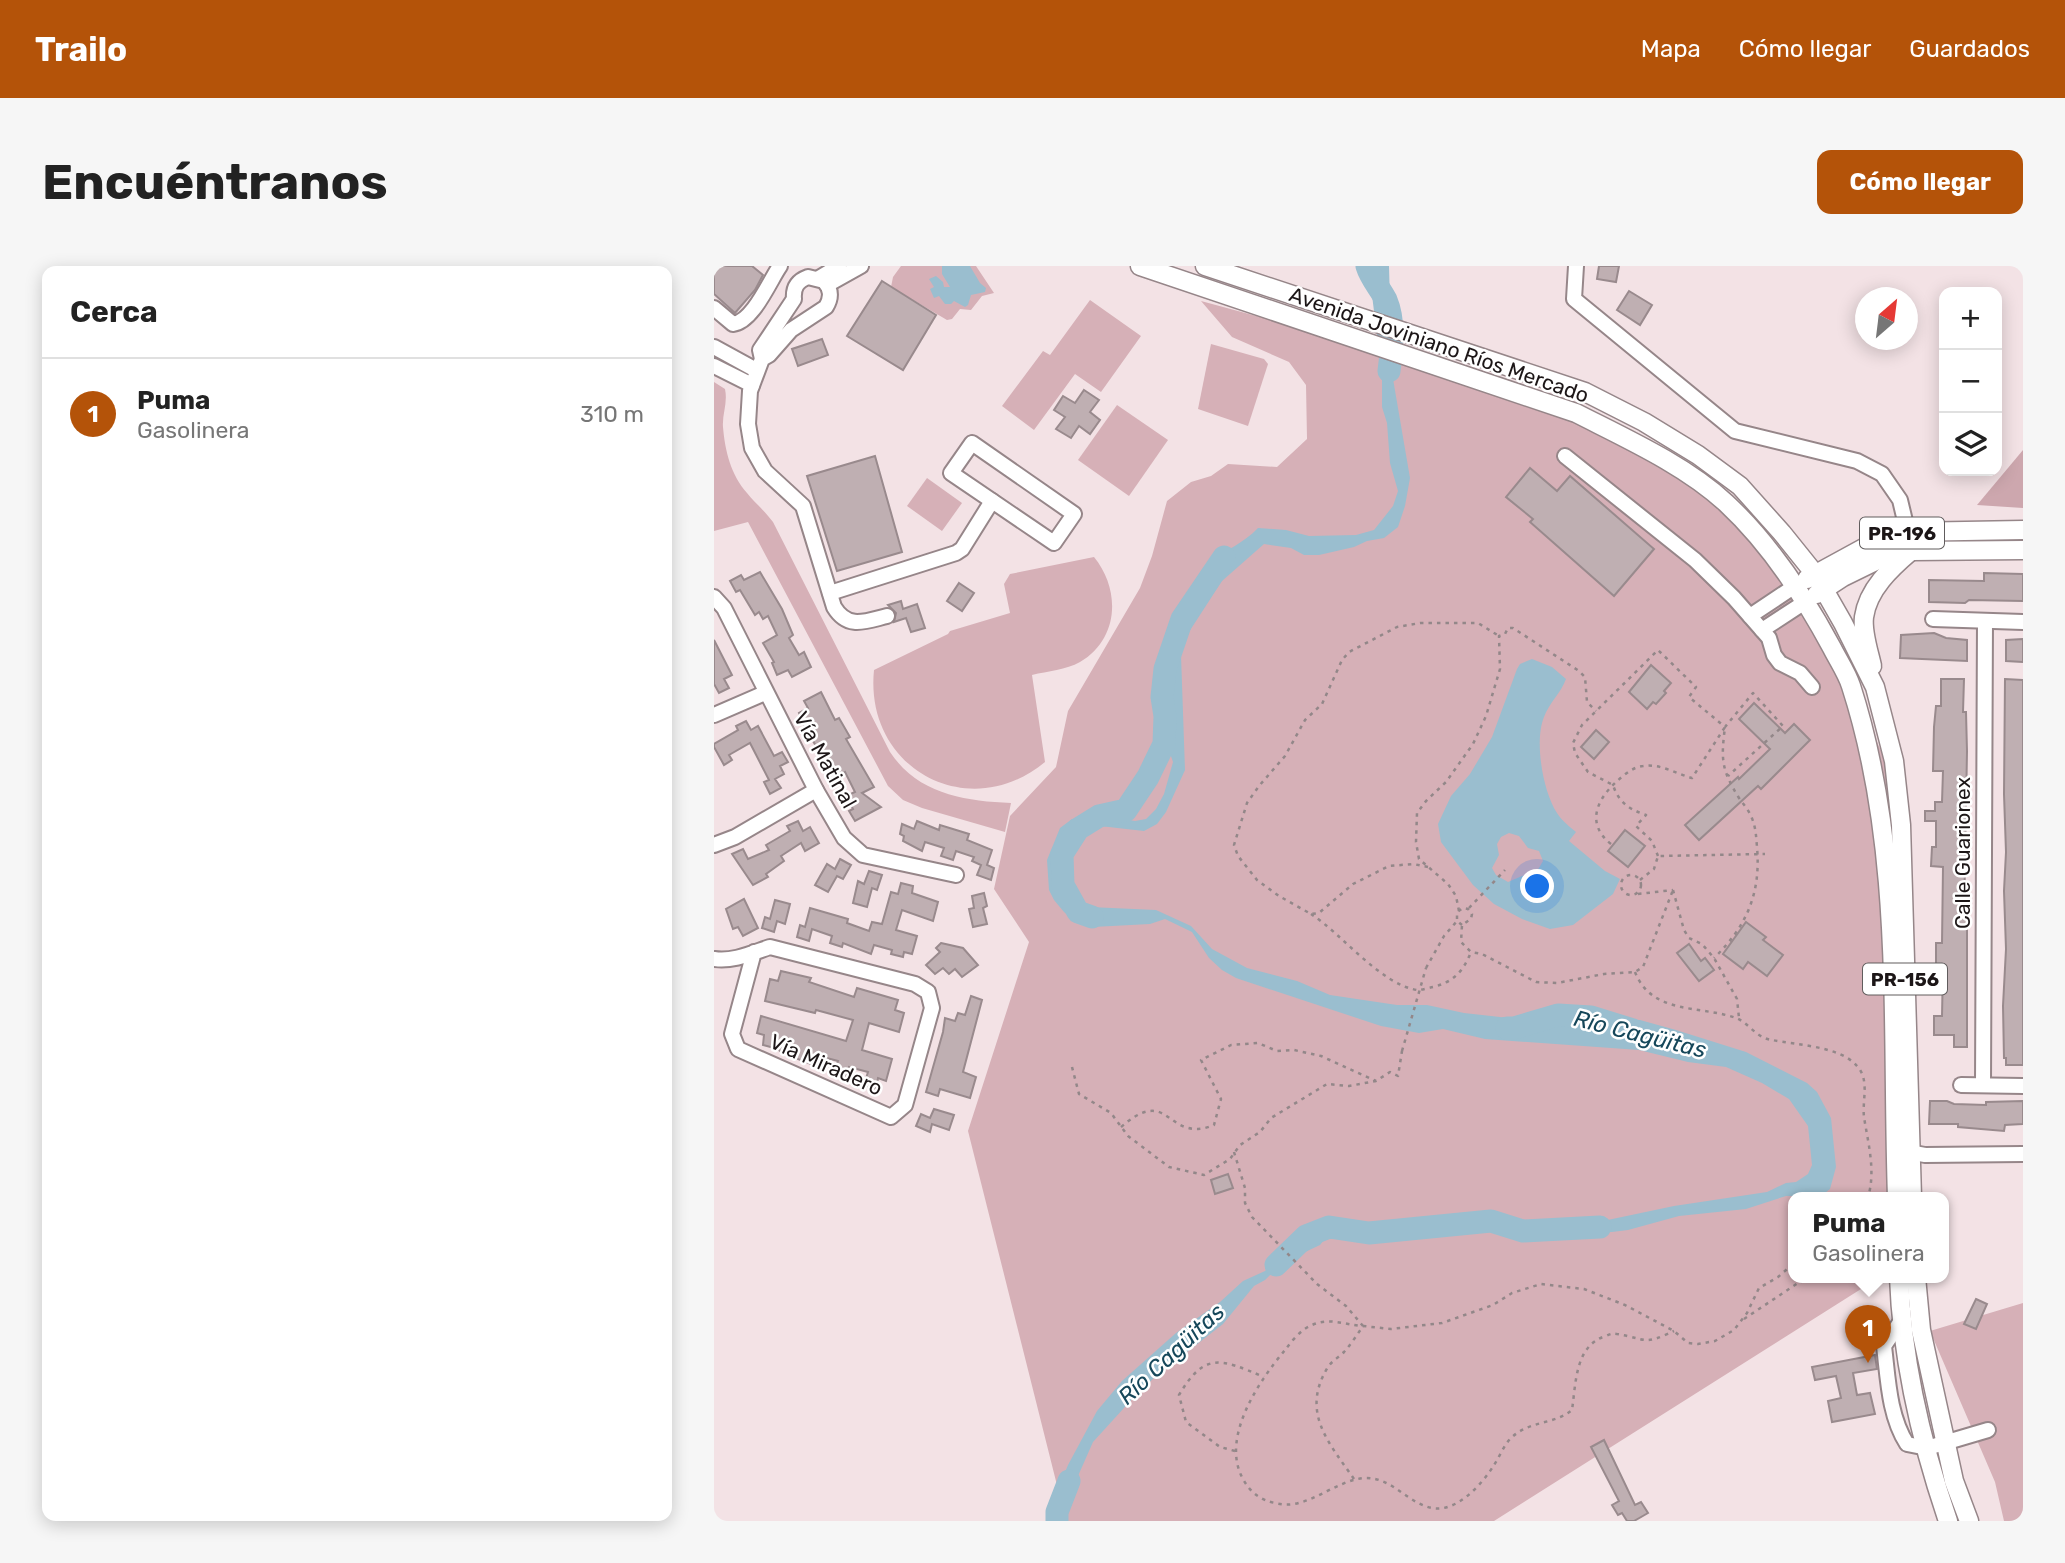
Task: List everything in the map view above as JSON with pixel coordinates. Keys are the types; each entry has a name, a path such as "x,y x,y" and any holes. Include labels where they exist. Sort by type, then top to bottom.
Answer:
{"main road":[{"name":"Avenida Joviniano Ríos Mercado","path":"1140,266 1576,413 1685,473 1725,502 1765,547 1795,586 1850,683 1874,770 1884,839 1902,1151 1911,1192"},
{"name":"Avenida Joviniano Ríos Mercado","path":"1205,266 1585,392 1644,422 1698,454 1740,486 1782,533 1820,582 1875,687 1894,761 1901,825 1902,1151 1898,1192"},
{"name":"PR-196","path":"1805,602 1820,582 1873,543 1907,532 2023,530"},
{"name":"PR-196","path":"1795,586 1820,582 1892,553 2023,550"},
{"path":"1875,687 1864,618 1870,597 1883,578 1912,551"},
{"path":"1899,1283 1901,1321 1909,1372 1948,1521"},
{"path":"1917,1283 1921,1330 1954,1481 1969,1521"}],"street":[{"path":"823,282 839,266"},
{"path":"823,282 861,266"},
{"path":"1576,266 1574,299 1735,431 1857,461 1882,474 1899,499 1912,551"},
{"path":"714,307 733,324 739,324 767,291 777,268"},
{"path":"757,371 791,330 826,307 830,291 823,282 808,277 802,279 795,288 794,299 760,350 748,424 752,448 773,480 803,506 837,611 848,621 858,624 887,615"},
{"path":"794,299 800,309 816,313"},
{"path":"714,347 757,371"},
{"path":"714,366 757,371"},
{"path":"972,443 1074,514 1054,543 992,501 951,473 972,443"},
{"path":"1564,456 1695,560 1769,638 1774,655 1780,663 1800,673 1812,687"},
{"path":"830,593 956,553 962,549 992,501"},
{"path":"1750,616 1795,586"},
{"name":"Vía Matinal","path":"714,597 724,608 765,693 844,838 863,855 956,875"},
{"path":"1762,631 1805,602"},
{"path":"1933,619 2023,622"},
{"name":"Calle Guarionex","path":"1983,1084 1985,621"},
{"path":"714,715 765,693"},
{"path":"714,845 735,837 816,790"},
{"name":"Vía Miradero","path":"714,959 725,961 770,947 915,984 928,992 932,1008 905,1105 891,1117 738,1049 732,1034 754,952"},
{"path":"1961,1085 2023,1086"},
{"path":"1902,1151 1925,1155 2023,1154"},
{"path":"1927,1448 1988,1430"}],"path":[{"path":"1471,953 1464,968 1444,985 1419,990 1389,978 1329,927 1257,880 1238,856 1234,845 1247,803 1285,755 1305,720 1322,704 1342,660 1349,652 1397,627 1420,623 1478,623 1499,636"},
{"path":"1499,636 1505,634 1508,628 1513,628 1579,671 1585,677 1587,702 1597,712"},
{"path":"1072,1066 1079,1094 1111,1113 1128,1136 1168,1167 1204,1175 1220,1166 1240,1145 1260,1132 1271,1118 1327,1084 1349,1086 1376,1082 1390,1072 1398,1076 1402,1051 1426,968 1444,936 1457,921 1459,911 1456,897 1448,884 1419,859 1417,813 1446,782 1477,736 1490,705 1500,669 1499,636"},
{"path":"1613,785 1593,776 1575,753 1573,743 1578,733 1597,712 1658,650 1696,687 1689,696 1725,727"},
{"path":"1611,844 1601,834 1596,816 1601,797 1629,771 1646,765 1692,778 1725,727 1753,693 1783,726 1728,776"},
{"path":"1714,958 1727,945 1749,913 1758,885 1754,824 1721,758 1725,727"},
{"path":"1613,785 1616,796 1625,806 1646,815 1636,826 1652,841 1658,856 1654,869 1640,880"},
{"path":"1658,856 1765,854"},
{"path":"1311,914 1319,914 1353,884 1388,866 1413,864 1428,867"},
{"path":"1468,909 1505,870"},
{"path":"1640,880 1632,875 1625,876 1621,889 1626,894 1673,890"},
{"path":"1635,894 1640,890 1640,880"},
{"path":"1673,890 1689,939 1703,944 1714,958 1737,999 1739,1019"},
{"path":"1462,925 1461,942 1471,953 1482,954 1536,982 1635,972 1643,968 1673,890"},
{"path":"1459,911 1468,909 1472,914 1471,919 1462,925"},
{"path":"1457,921 1462,925"},
{"path":"1635,972 1640,986 1664,1003 1739,1019 1755,1034 1769,1040 1837,1052 1858,1066 1866,1082 1864,1114 1868,1139 1869,1192"},
{"path":"1121,1127 1135,1115 1148,1111 1165,1113 1180,1124 1196,1129 1214,1125 1221,1100 1201,1060 1231,1045 1258,1043 1277,1051 1294,1050 1321,1056 1376,1082"},
{"path":"1234,1152 1245,1188 1245,1203 1252,1217 1317,1284 1346,1306 1363,1326"},
{"path":"1674,1331 1651,1342 1615,1333 1598,1338 1584,1352 1576,1376 1572,1410 1561,1419 1540,1421 1509,1439 1476,1489 1455,1503 1436,1509 1412,1500 1395,1486 1369,1478 1354,1479 1309,1500 1278,1504 1255,1495 1239,1470 1235,1451 1248,1405 1264,1377 1309,1325 1327,1320 1391,1329 1442,1323 1493,1305 1512,1293 1541,1284 1562,1289 1584,1289 1625,1305 1674,1331 1688,1343 1698,1344 1715,1341 1734,1330 1759,1288 1788,1268"},
{"path":"1741,1320 1798,1283"},
{"path":"1354,1479 1321,1428 1316,1413 1316,1394 1329,1366 1342,1354 1363,1326"},
{"path":"1235,1451 1220,1447 1186,1422 1179,1395 1190,1377 1201,1367 1213,1362 1234,1365 1264,1377"}],"shaded area":[{"path":"901,266 976,266 994,293 982,296 971,310 960,309 952,319 947,320 891,287 893,277"},
{"path":"1090,300 1141,336 1101,392 1075,374 1034,430 1002,406 1043,351 1050,355"},
{"path":"1201,301 1289,325 1561,415 1609,437 1694,483 1775,563 1866,719 1886,761 1892,802 1904,1192 1788,1192 1788,1283 1871,1283 1494,1521 1066,1521 968,1131 1029,942 994,889 1010,816 1056,767 1068,711 1140,588 1167,501 1191,482 1211,476 1228,464 1277,467 1307,439 1306,385 1289,362 1232,337"},
{"path":"1211,344 1264,359 1268,364 1248,426 1198,409"},
{"path":"714,382 725,389 723,427 733,471 741,486 773,522 890,752 901,766 928,786 959,797 1011,803 1005,832 922,808 903,800 888,786 748,522 714,531"},
{"path":"1117,405 1168,440 1129,496 1078,460"},
{"path":"2023,450 2023,508 1977,505"},
{"path":"927,478 962,503 942,531 907,506"},
{"path":"1094,557 1109,584 1112,599 1109,627 1102,641 1093,652 1075,665 1032,675 1045,762 1015,780 985,788 955,787 927,777 904,759 886,735 875,705 874,670 950,631 1010,613 1004,584 1010,574"},
{"path":"2023,1303 2023,1521 2004,1521 1995,1482 1930,1331"}],"water":[{"path":"942,266 970,266 986,288 985,292 971,295 965,307 954,301 945,304 939,296 934,298 930,289 934,287 929,279 936,276 943,282 944,287 950,287 942,274"},
{"path":"1373,266 1389,266 1392,373 1410,478 1398,527 1384,538 1319,555 1304,555 1291,548 1264,544 1222,581 1187,635 1181,655 1185,770 1166,812 1157,824 1144,831 1082,824 1070,832 1060,865 1061,879 1069,898 1090,907 1156,910 1191,926 1212,949 1247,968 1297,981 1330,995 1563,1024 1640,1020 1746,1052 1807,1083 1817,1092 1831,1118 1836,1167 1830,1189 1826,1192 1788,1192 1788,1196 1746,1209 1679,1216 1628,1230 1569,1232 1569,1225 1584,1225 1674,1206 1767,1192 1786,1183 1796,1182 1808,1174 1812,1165 1808,1126 1789,1099 1726,1067 1688,1062 1639,1050 1485,1039 1443,1029 1419,1033 1381,1026 1236,978 1209,958 1192,932 1165,919 1150,924 1093,927 1074,920 1054,900 1049,890 1047,860 1060,828 1072,819 1146,819 1156,809 1164,794 1173,762 1161,727 1168,680 1169,647 1178,631 1180,614 1201,597 1208,570 1214,561 1258,528 1286,530 1309,536 1356,535 1374,530 1393,506 1398,491 1390,463 1387,423 1382,407 1382,376 1372,295"},
{"path":"1532,659 1552,667 1566,679 1546,712 1541,727 1540,752 1544,780 1557,813 1576,832 1569,841 1605,871 1620,879 1613,894 1573,925 1550,929 1522,919 1494,904 1473,885 1441,842 1438,824 1451,796 1470,774 1492,737 1520,664","holes":["1509,833 1519,836 1528,848 1539,851 1543,861 1536,873 1508,882 1496,875 1492,868 1499,855 1497,844 1501,837"]},
{"path":"1323,1225 1328,1235 1320,1245 1282,1263 1265,1280 1254,1286 1223,1324 1156,1376 1134,1397 1093,1442 1063,1510 1050,1508 1068,1465 1097,1411 1122,1381 1176,1333 1220,1302 1243,1281 1265,1271 1287,1248 1303,1241"}],"building":[{"path":"714,266 752,266 763,275 755,290 735,313 714,294"},
{"path":"1599,266 1619,266 1616,282 1597,279"},
{"path":"882,281 936,315 903,370 847,336"},
{"path":"1629,291 1652,305 1640,325 1617,310"},
{"path":"822,339 828,355 798,366 792,349"},
{"path":"1084,390 1099,400 1090,412 1100,420 1090,434 1079,426 1071,438 1056,429 1065,417 1054,410 1063,396 1075,403"},
{"path":"875,456 902,552 837,571 807,476"},
{"path":"1530,468 1557,491 1570,476 1654,549 1614,596 1530,522 1533,519 1506,497"},
{"path":"760,572 782,609 793,635 789,638 799,655 804,652 811,667 792,677 788,670 777,675 772,663 774,662 763,643 777,635 768,616 763,619 759,612 755,615 740,590 736,592 730,581 741,575 744,580"},
{"path":"1984,573 2023,574 2023,601 1929,602 1929,580 1984,581"},
{"path":"959,583 974,593 962,611 947,601"},
{"path":"901,601 903,609 917,604 925,628 911,632 906,618 894,622 896,613 888,605"},
{"path":"1934,633 1946,638 1967,640 1967,661 1900,658 1901,635"},
{"path":"2023,639 2023,662 2006,661 2006,640"},
{"path":"714,640 732,675 724,679 729,688 719,693 714,684"},
{"path":"1651,665 1671,683 1656,704 1653,702 1647,709 1629,692"},
{"path":"1941,679 1964,679 1963,712 1966,712 1967,751 1964,919 1967,919 1967,1047 1954,1047 1954,1035 1934,1035 1934,1016 1942,1016 1943,966 1936,966 1936,943 1942,943 1943,867 1931,866 1932,847 1936,847 1936,821 1925,821 1925,811 1935,811 1935,802 1942,802 1943,771 1933,771 1934,727 1936,706 1941,706"},
{"path":"2005,679 2023,680 2023,1065 2006,1065 2004,1058"},
{"path":"821,692 835,720 839,718 850,737 846,739 874,787 862,793 881,807 855,821 849,811 853,809 846,796 855,792 845,772 837,777 820,745 816,746 807,731 799,713 808,708 804,701"},
{"path":"1754,703 1785,733 1794,724 1810,740 1761,789 1758,786 1699,840 1685,825 1770,749 1739,719"},
{"path":"746,721 751,730 758,726 774,756 782,752 788,762 780,766 784,774 775,779 781,788 770,794 764,782 769,780 750,743 729,755 732,760 724,765 714,747 714,744 738,730 736,726"},
{"path":"1596,730 1609,742 1594,759 1581,747"},
{"path":"798,821 803,831 810,827 819,843 805,851 801,843 781,856 784,861 766,874 768,877 753,885 732,854 743,849 748,859 769,850 766,845 790,831 787,826"},
{"path":"917,821 939,830 940,825 969,834 967,840 992,850 987,865 994,868 991,880 977,875 981,865 972,861 974,857 956,851 953,860 941,856 944,848 925,842 922,851 903,841 904,836 900,834 902,824 914,829"},
{"path":"1625,830 1645,846 1628,867 1608,851"},
{"path":"840,859 851,865 843,879 837,876 828,892 815,885 827,864 835,869"},
{"path":"869,871 882,875 877,890 872,888 867,907 853,903 858,881 864,884"},
{"path":"901,883 913,886 912,893 938,902 933,921 902,910 896,930 917,936 912,954 904,952 903,957 891,954 892,950 874,945 871,954 843,943 842,947 830,943 832,936 812,929 809,941 797,937 800,925 805,927 810,908 848,919 847,923 869,931 872,922 882,924 891,892 898,894"},
{"path":"984,893 987,906 983,908 987,924 973,927 969,909 974,908 972,896"},
{"path":"744,899 758,928 743,936 738,927 733,929 726,909"},
{"path":"775,900 790,904 785,924 777,921 774,932 762,928 765,917 770,919"},
{"path":"1746,922 1766,937 1763,940 1783,955 1767,976 1748,962 1743,969 1723,954"},
{"path":"941,943 963,948 978,965 962,977 955,969 949,974 943,968 935,974 926,965 940,952 936,948"},
{"path":"1689,944 1701,961 1705,958 1714,970 1699,981 1677,953"},
{"path":"781,971 811,978 809,982 854,997 857,988 898,1000 895,1010 904,1013 899,1032 869,1023 862,1050 892,1059 886,1081 878,1078 876,1089 864,1085 868,1072 849,1067 846,1079 833,1075 838,1061 819,1056 816,1066 763,1045 764,1035 757,1033 761,1016 846,1041 853,1020 765,1001 770,979 778,981"},
{"path":"971,996 982,1000 963,1072 976,1077 970,1098 940,1089 938,1096 926,1092 945,1018 955,1021 958,1013 965,1015"},
{"path":"1930,1101 1986,1105 1986,1102 2023,1101 2023,1124 2005,1125 2004,1131 1958,1127 1958,1124 1929,1124"},
{"path":"934,1109 954,1115 949,1130 932,1124 930,1132 916,1126 921,1114 930,1118"},
{"path":"1228,1174 1233,1188 1215,1194 1211,1180"},
{"path":"1976,1299 1987,1304 1976,1329 1964,1324"},
{"path":"1875,1355 1877,1369 1853,1373 1857,1395 1870,1393 1875,1414 1832,1422 1828,1401 1841,1398 1836,1376 1815,1380 1812,1367"},
{"path":"1604,1440 1635,1505 1641,1502 1648,1513 1634,1521 1627,1521 1622,1513 1618,1515 1612,1505 1619,1501 1591,1447"}],"waterway":[{"name":"Río Cagüitas","path":"1367,266 1386,300 1391,317 1389,371"},
{"name":"Río Cagüitas","path":"1092,917 1078,912 1063,885 1062,854 1078,829 1099,816 1126,810 1148,777 1164,744 1165,716 1162,697 1165,669 1182,619 1224,557"},
{"name":"Río Cagüitas","path":"1507,1028 1558,1015 1591,1017 1633,1030"},
{"name":"Río Cagüitas","path":"1276,1265 1306,1236 1329,1227 1369,1233 1491,1221 1523,1231 1600,1227"},
{"name":"Río Cagüitas","path":"1057,1521 1057,1512 1069,1481"}],"place":[{"name":"Puma","path":"1868,1363"}]}
